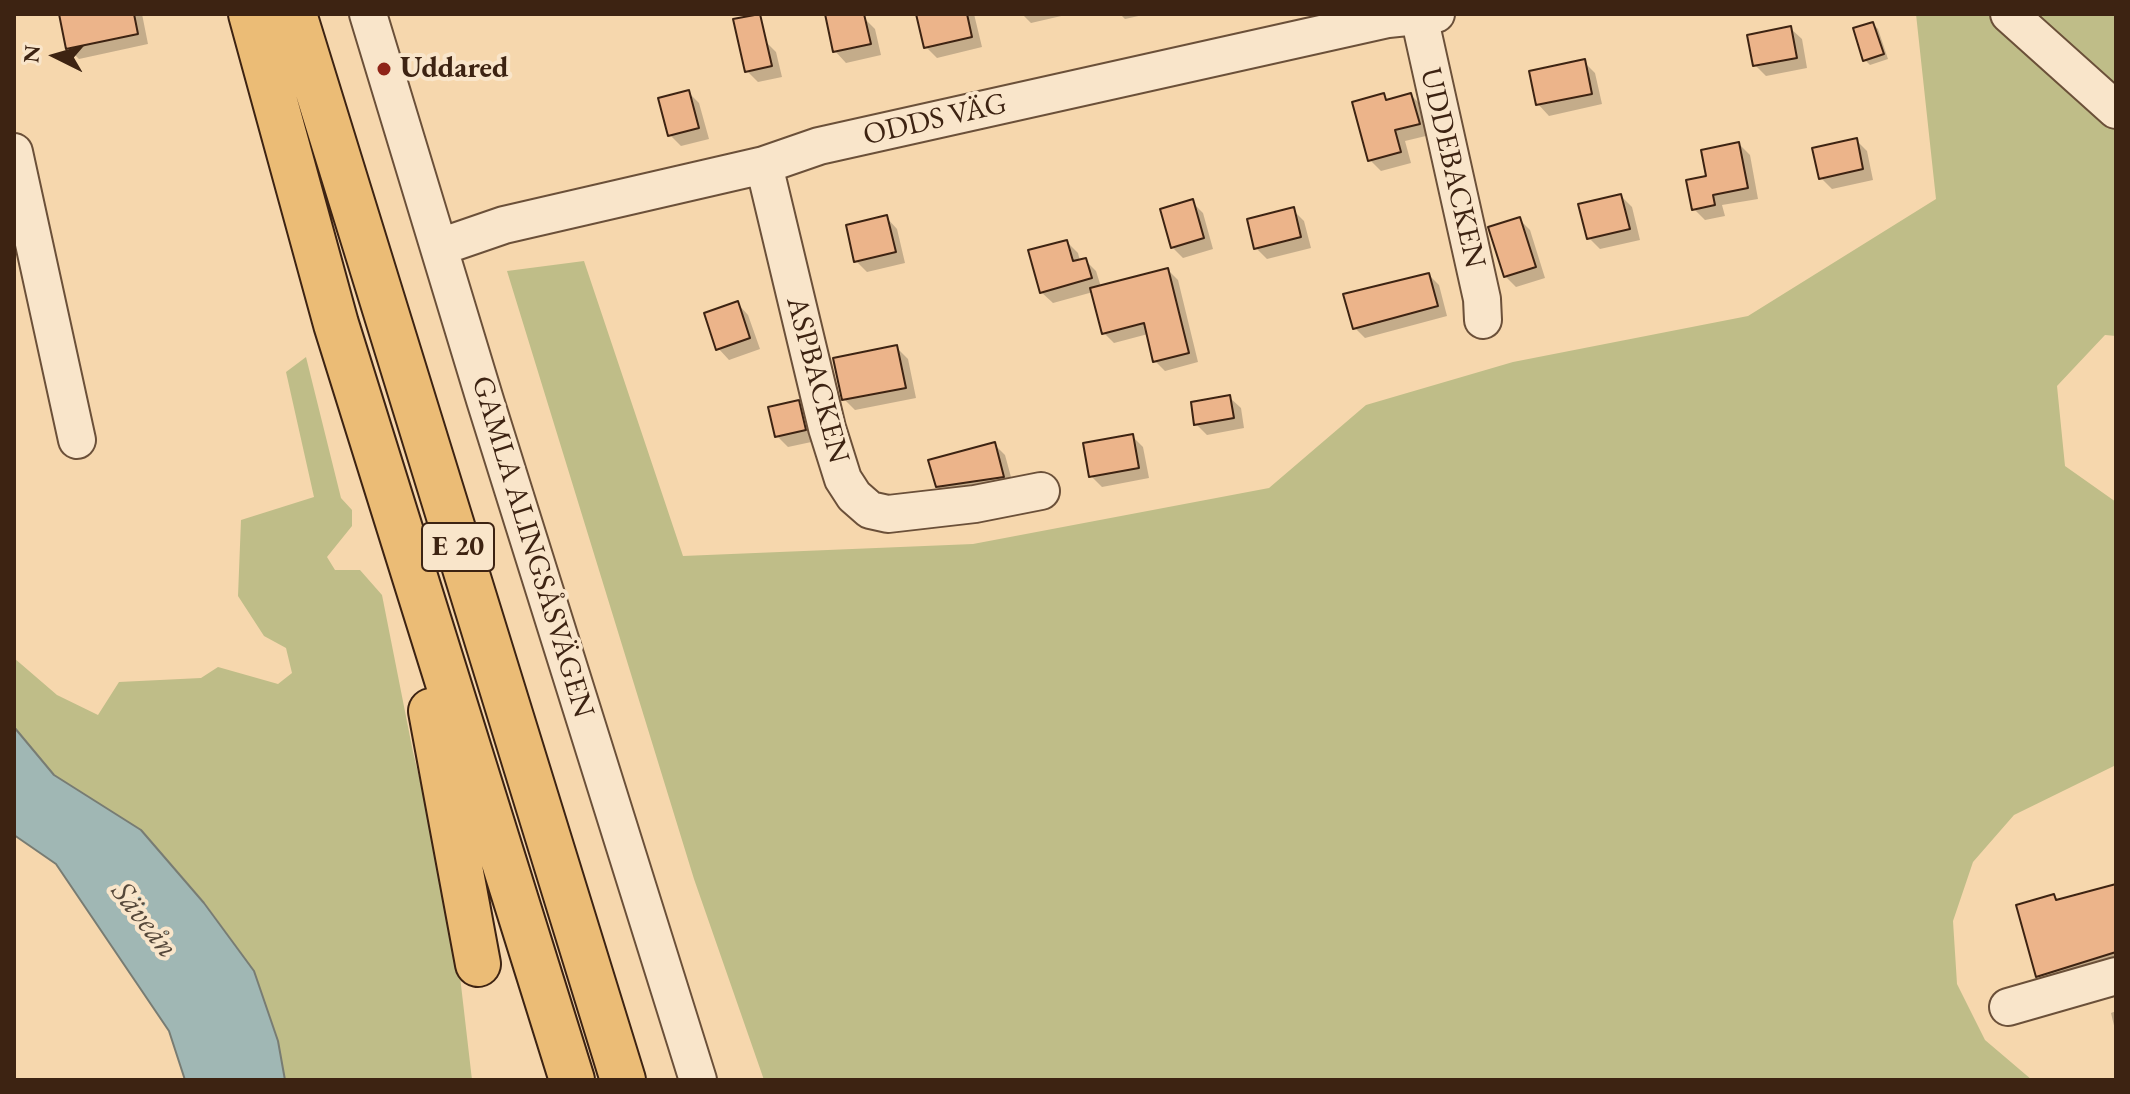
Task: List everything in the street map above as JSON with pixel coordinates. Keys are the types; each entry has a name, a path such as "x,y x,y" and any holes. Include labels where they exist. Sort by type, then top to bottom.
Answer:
{"highway":[{"name":"E 20","path":"251,14 336,324 572,1080"},
{"name":"E 20","path":"294,14 623,1080"},
{"path":"336,324 421,664 478,964"}],"street":[{"name":"GAMLA ALINGSÅSVÄGEN","path":"368,14 698,1080"},
{"path":"2009,14 2116,110"},
{"name":"ODDS VÄG","path":"440,247 504,225 764,165 819,146 1388,19 1427,15"},
{"name":"UDDEBACKEN","path":"1427,15 1482,299 1483,320"},
{"path":"14,152 77,440"},
{"name":"ASPBACKEN","path":"764,165 827,428 843,479 854,496 870,510 888,514 975,504 1041,491"},
{"path":"2008,1007 2116,976"}],"shaded area":[{"path":"1916,14 2116,14 2116,336 2105,335 2057,386 2065,466 2116,502 2116,765 2014,815 1973,862 1953,921 1957,984 1985,1040 2032,1080 764,1080 694,879 507,271 584,261 683,556 973,544 1269,488 1366,405 1513,362 1748,316 1936,199"},
{"path":"306,357 341,498 352,510 352,526 327,557 335,570 360,570 382,595 413,752 453,916 472,1080 285,1080 278,1041 254,971 205,903 141,830 54,775 14,727 14,658 57,695 98,715 119,682 201,678 218,667 278,684 292,673 286,648 264,636 238,596 241,520 314,497 286,372"}],"water":[{"name":"Säveån","path":"14,727 54,775 141,830 204,903 254,971 278,1041 285,1080 185,1080 169,1031 56,864 14,835"}],"building":[{"path":"59,14 134,14 138,34 66,49"},
{"path":"760,14 772,66 745,72 733,19"},
{"path":"825,14 864,14 871,44 833,52"},
{"path":"916,14 967,14 972,37 924,48"},
{"path":"1873,22 1884,54 1863,61 1853,28"},
{"path":"1791,26 1797,58 1753,66 1747,35"},
{"path":"1585,59 1592,94 1536,105 1529,71"},
{"path":"689,90 699,128 668,136 658,98"},
{"path":"1384,93 1386,100 1411,93 1420,124 1395,130 1401,152 1368,161 1352,102"},
{"path":"1857,138 1863,169 1819,179 1812,148"},
{"path":"1739,142 1748,188 1713,195 1715,205 1692,210 1686,180 1706,176 1701,150"},
{"path":"1621,194 1630,229 1587,239 1578,204"},
{"path":"1193,199 1204,238 1171,248 1160,209"},
{"path":"1294,207 1301,237 1254,249 1247,219"},
{"path":"887,215 896,252 854,262 846,225"},
{"path":"1520,217 1536,267 1504,277 1488,227"},
{"path":"1067,240 1073,261 1086,258 1092,278 1040,293 1028,250"},
{"path":"1168,268 1189,353 1153,362 1144,323 1102,334 1090,288"},
{"path":"1429,273 1438,306 1353,329 1343,294"},
{"path":"738,301 750,338 716,350 704,313"},
{"path":"897,345 906,388 842,400 833,358"},
{"path":"1230,395 1234,418 1194,425 1191,402"},
{"path":"799,400 806,430 775,437 768,407"},
{"path":"1133,434 1139,468 1089,477 1083,443"},
{"path":"995,442 1004,477 936,487 928,460"},
{"path":"2116,884 2116,952 2036,977 2016,905 2054,894 2056,900"}],"place":[{"name":"Uddared","path":"384,69"}]}
